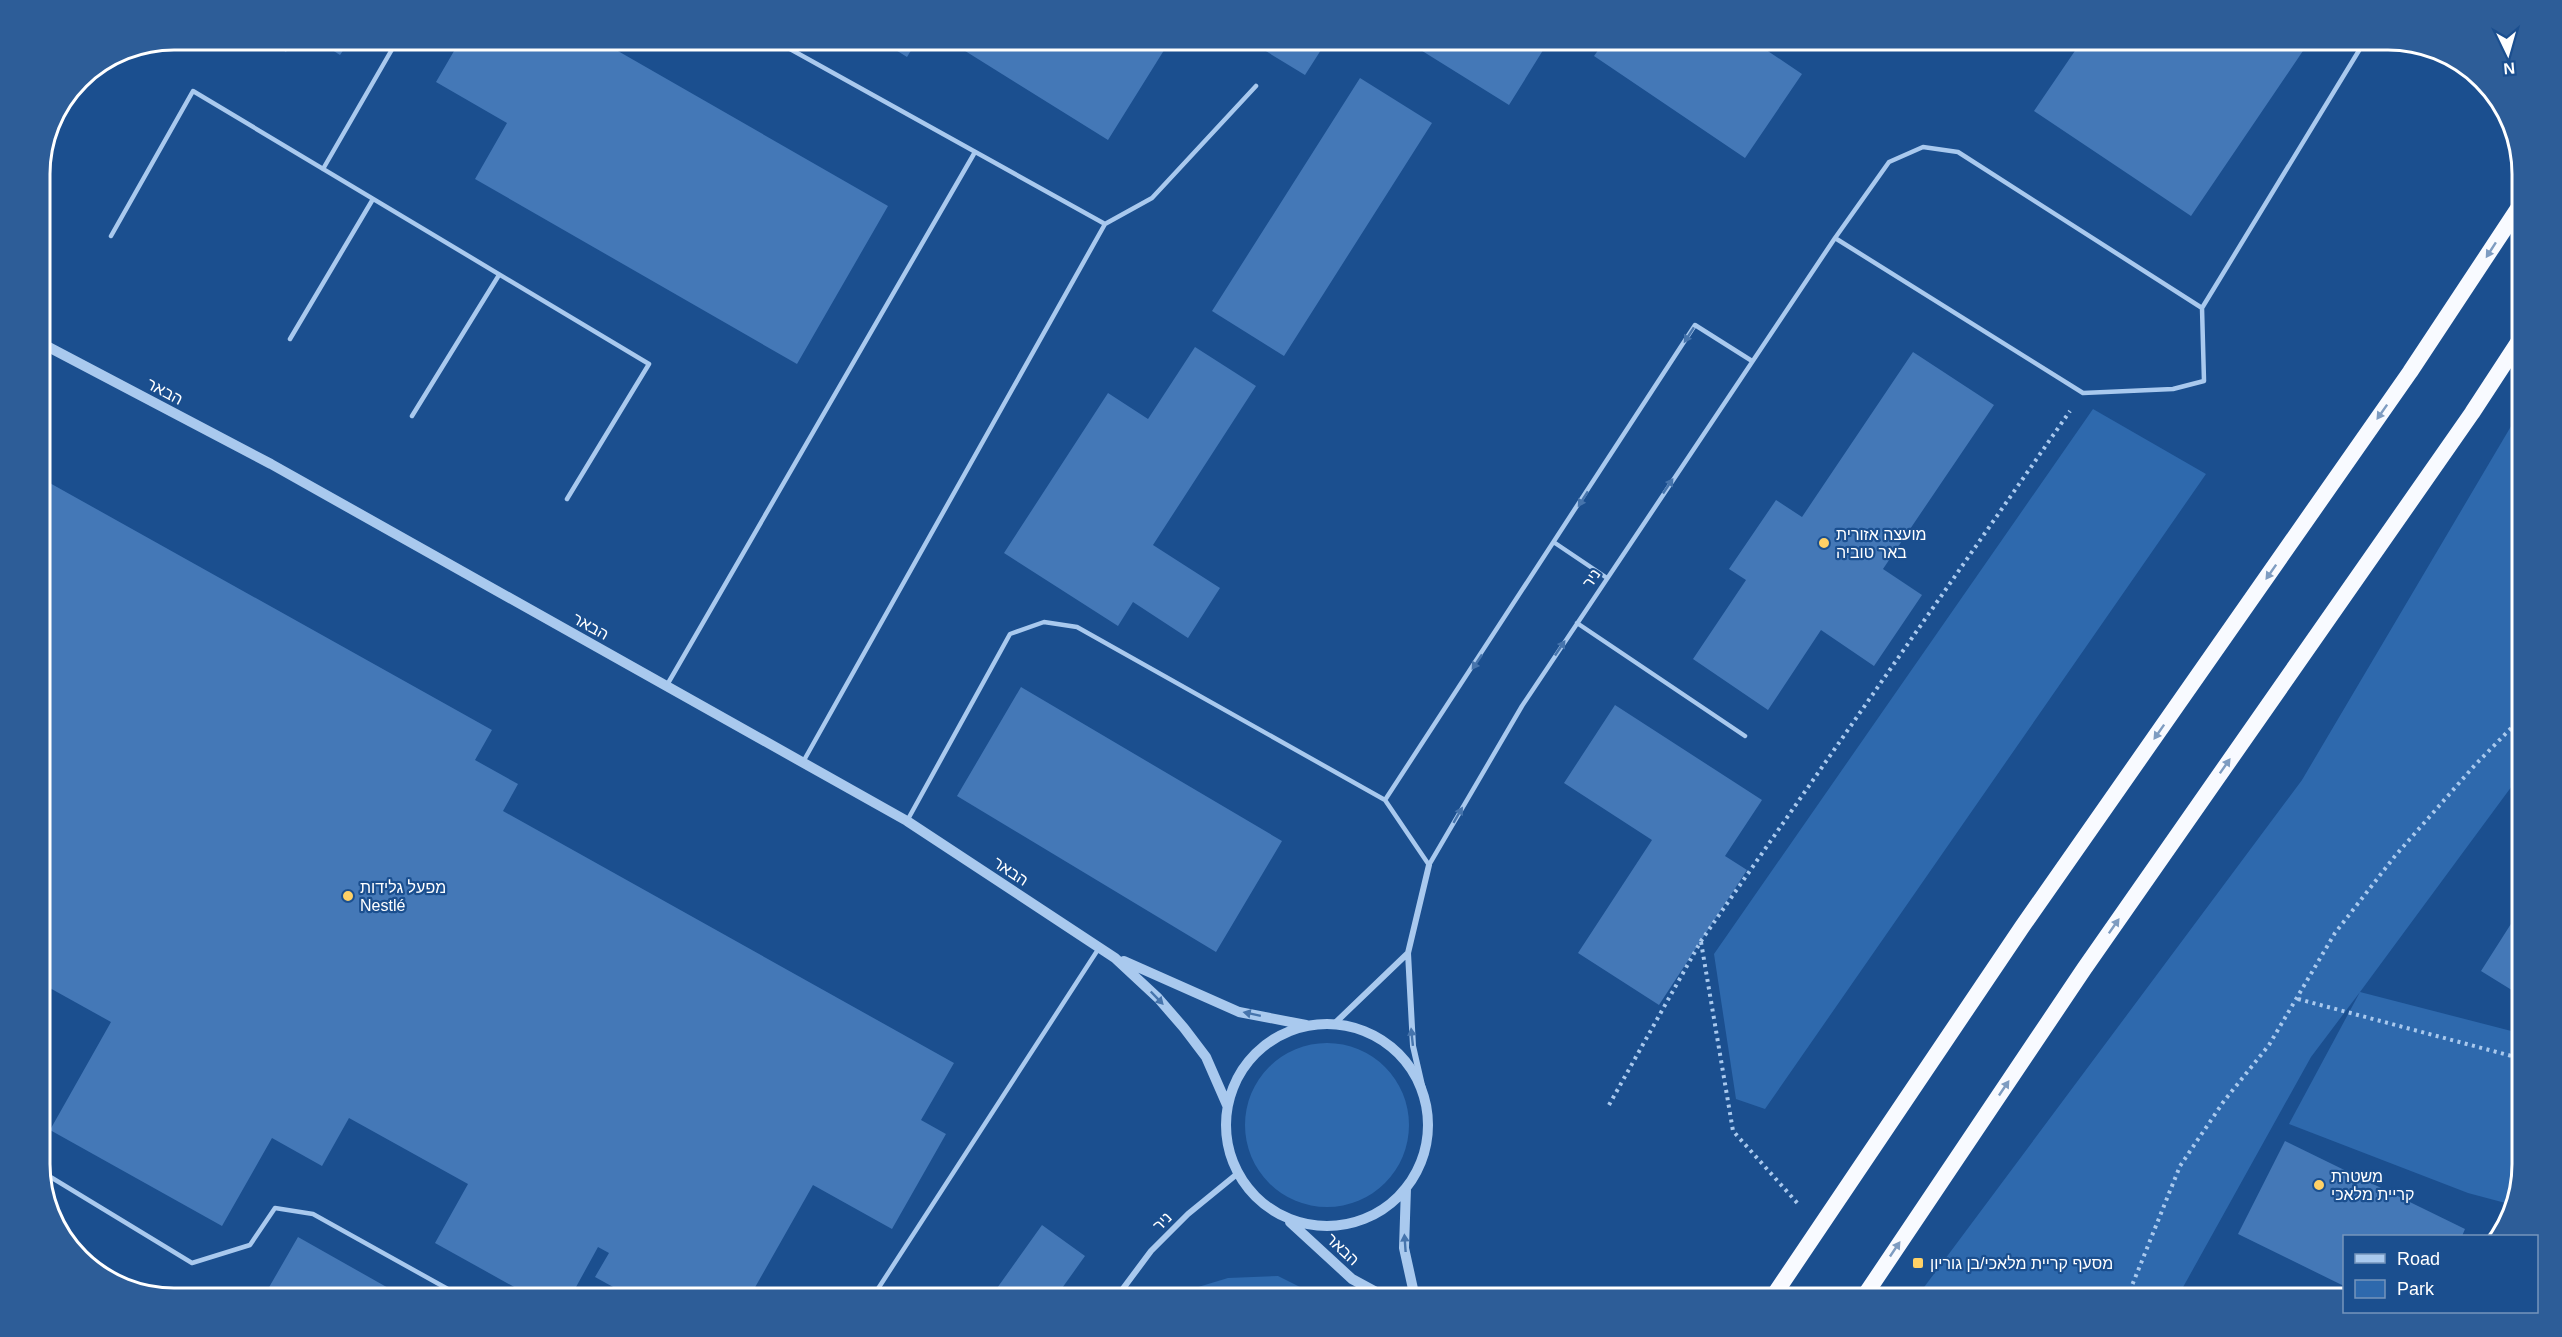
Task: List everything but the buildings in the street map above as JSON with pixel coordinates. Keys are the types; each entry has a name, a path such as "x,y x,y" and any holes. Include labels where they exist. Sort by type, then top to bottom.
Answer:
{"highway":[{"path":"1779,1288 2022,927 2410,372 2512,218"},
{"path":"1870,1288 2084,969 2472,413 2512,352"}],"street":[{"name":"הבאר","path":"50,348 271,464 907,821 1115,957 1158,998 1185,1028 1206,1057 1227,1105"},
{"name":"ניר","path":"1424,1094 1413,1046 1408,953 1429,865"},
{"path":"1334,1024 1408,953"},
{"name":"הבאר","path":"1115,957 1239,1012 1310,1025"},
{"path":"1334,1024 1363,1031 1389,1046 1410,1067 1424,1094 1428,1119 1427,1144 1419,1167 1406,1188 1387,1207 1363,1220 1336,1226 1309,1225 1283,1216 1257,1199 1237,1174 1228,1152 1225,1129 1227,1105 1237,1077 1256,1053 1281,1035 1310,1025 1334,1024"},
{"name":"ניר","path":"1123,1288 1151,1251 1188,1214 1237,1174"},
{"path":"1406,1188 1404,1248 1413,1288"},
{"name":"הבאר","path":"1283,1216 1352,1279 1369,1288"}],"lane":[{"path":"323,169 392,50"},
{"path":"792,50 1105,224"},
{"path":"1835,238 2083,393 2173,390 2204,381 2202,308 2359,50"},
{"path":"803,762 1105,224 1152,198 1256,86"},
{"path":"111,236 193,91 649,364 567,499"},
{"name":"ניר","path":"1429,865 1522,706 1752,361 1889,162 1923,147 1958,152 2202,308"},
{"path":"667,686 975,152"},
{"path":"290,339 373,199"},
{"path":"412,416 499,274"},
{"path":"1385,801 1695,325 1752,361"},
{"path":"1555,543 1607,578"},
{"path":"907,821 1010,634 1044,622 1077,627 1385,801 1429,865"},
{"path":"1577,623 1745,736"},
{"path":"878,1288 1100,946"},
{"path":"51,1177 192,1263 250,1245 275,1208 313,1214 446,1288"}],"path":[{"path":"1609,1105 1701,941 2083,393"},
{"path":"2131,1288 2180,1166 2224,1101 2269,1045 2335,933 2395,856 2475,765 2512,727"},
{"path":"1701,941 1733,1131 1820,1228"},
{"path":"2298,999 2512,1056"}],"green space":[{"path":"2093,409 2206,474 1765,1109 1736,1099 1714,954"},
{"path":"2512,425 2512,786 2311,1057 2183,1288 1923,1288 2302,780"},
{"path":"2360,992 2512,1031 2512,1164 2506,1203 2468,1193 2289,1124"},
{"path":"1327,1043 1343,1044 1359,1049 1373,1056 1385,1067 1396,1079 1403,1093 1408,1109 1408,1141 1403,1157 1396,1171 1385,1183 1373,1194 1359,1201 1343,1206 1327,1207 1311,1206 1295,1201 1281,1194 1269,1183 1258,1171 1251,1157 1246,1141 1245,1125 1246,1109 1251,1093 1258,1079 1269,1067 1281,1056 1295,1049 1311,1044"},
{"path":"1278,1276 1302,1288 1195,1288 1228,1278"}],"place":[{"name":"מועצה אזורית באר טוביה","path":"1824,543"},
{"name":"מפעל גלידות Nestlé","path":"348,896"},
{"name":"משטרת קריית מלאכי","path":"2319,1185"},
{"name":"מסעף קריית מלאכי/בן גוריון","path":"1918,1263"}]}
